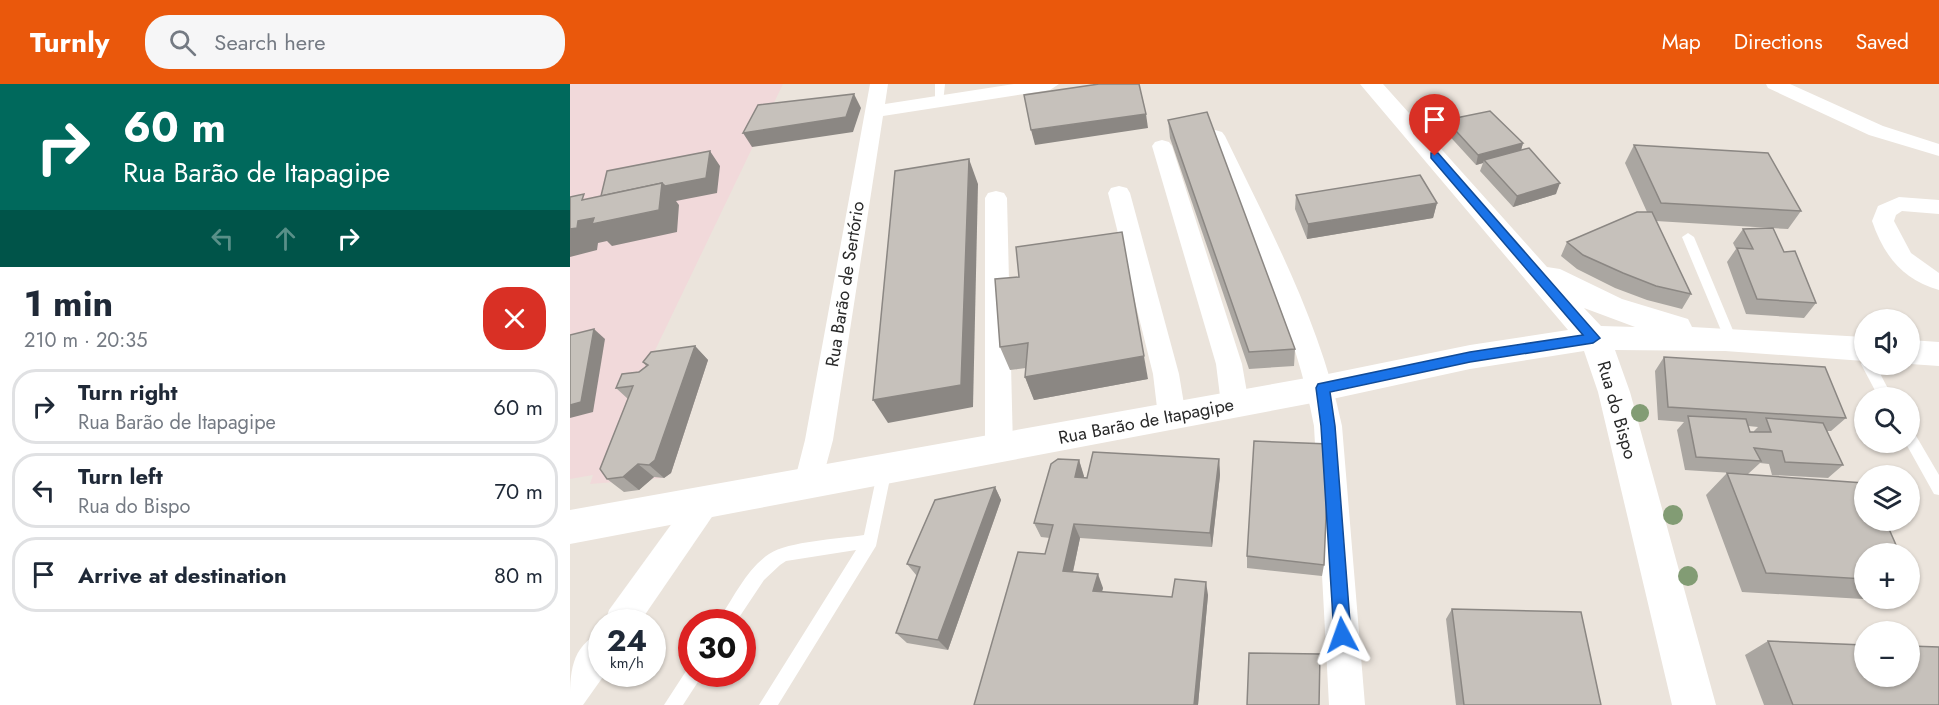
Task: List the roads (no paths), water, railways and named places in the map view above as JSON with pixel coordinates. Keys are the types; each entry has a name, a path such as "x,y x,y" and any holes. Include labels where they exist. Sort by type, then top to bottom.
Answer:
{"street":[{"name":"Rua Barão de Sertório","path":"809,483 819,440 879,84"},
{"path":"873,112 940,93 1050,84"},
{"name":"Rua do Bispo","path":"1371,84 1530,263 1593,338 1606,364 1614,392 1694,705"},
{"path":"1775,84 1865,125 1939,150"},
{"path":"1215,136 1308,341 1323,388 1329,438 1347,705"},
{"path":"1162,146 1230,364 1234,404"},
{"path":"1119,193 1166,374 1172,416"},
{"path":"996,198 999,448"},
{"path":"1939,207 1899,204 1886,212 1883,221 1897,252 1910,267 1939,282"},
{"name":"Rua Barão de Itapagipe","path":"1530,263 1564,286 1618,309 1640,317 1728,339"},
{"name":"Rua Barão de Itapagipe","path":"570,527 1323,388 1470,357 1593,338 1728,339 1854,354"},
{"path":"630,609 705,502"},
{"path":"570,693 588,668"}],"lane":[{"path":"1688,237 1728,339"},
{"path":"1919,453 1939,489"},
{"path":"768,705 871,541 885,469"},
{"path":"736,609 764,568 775,558 784,554 871,541"},
{"path":"673,705 685,687"}]}
